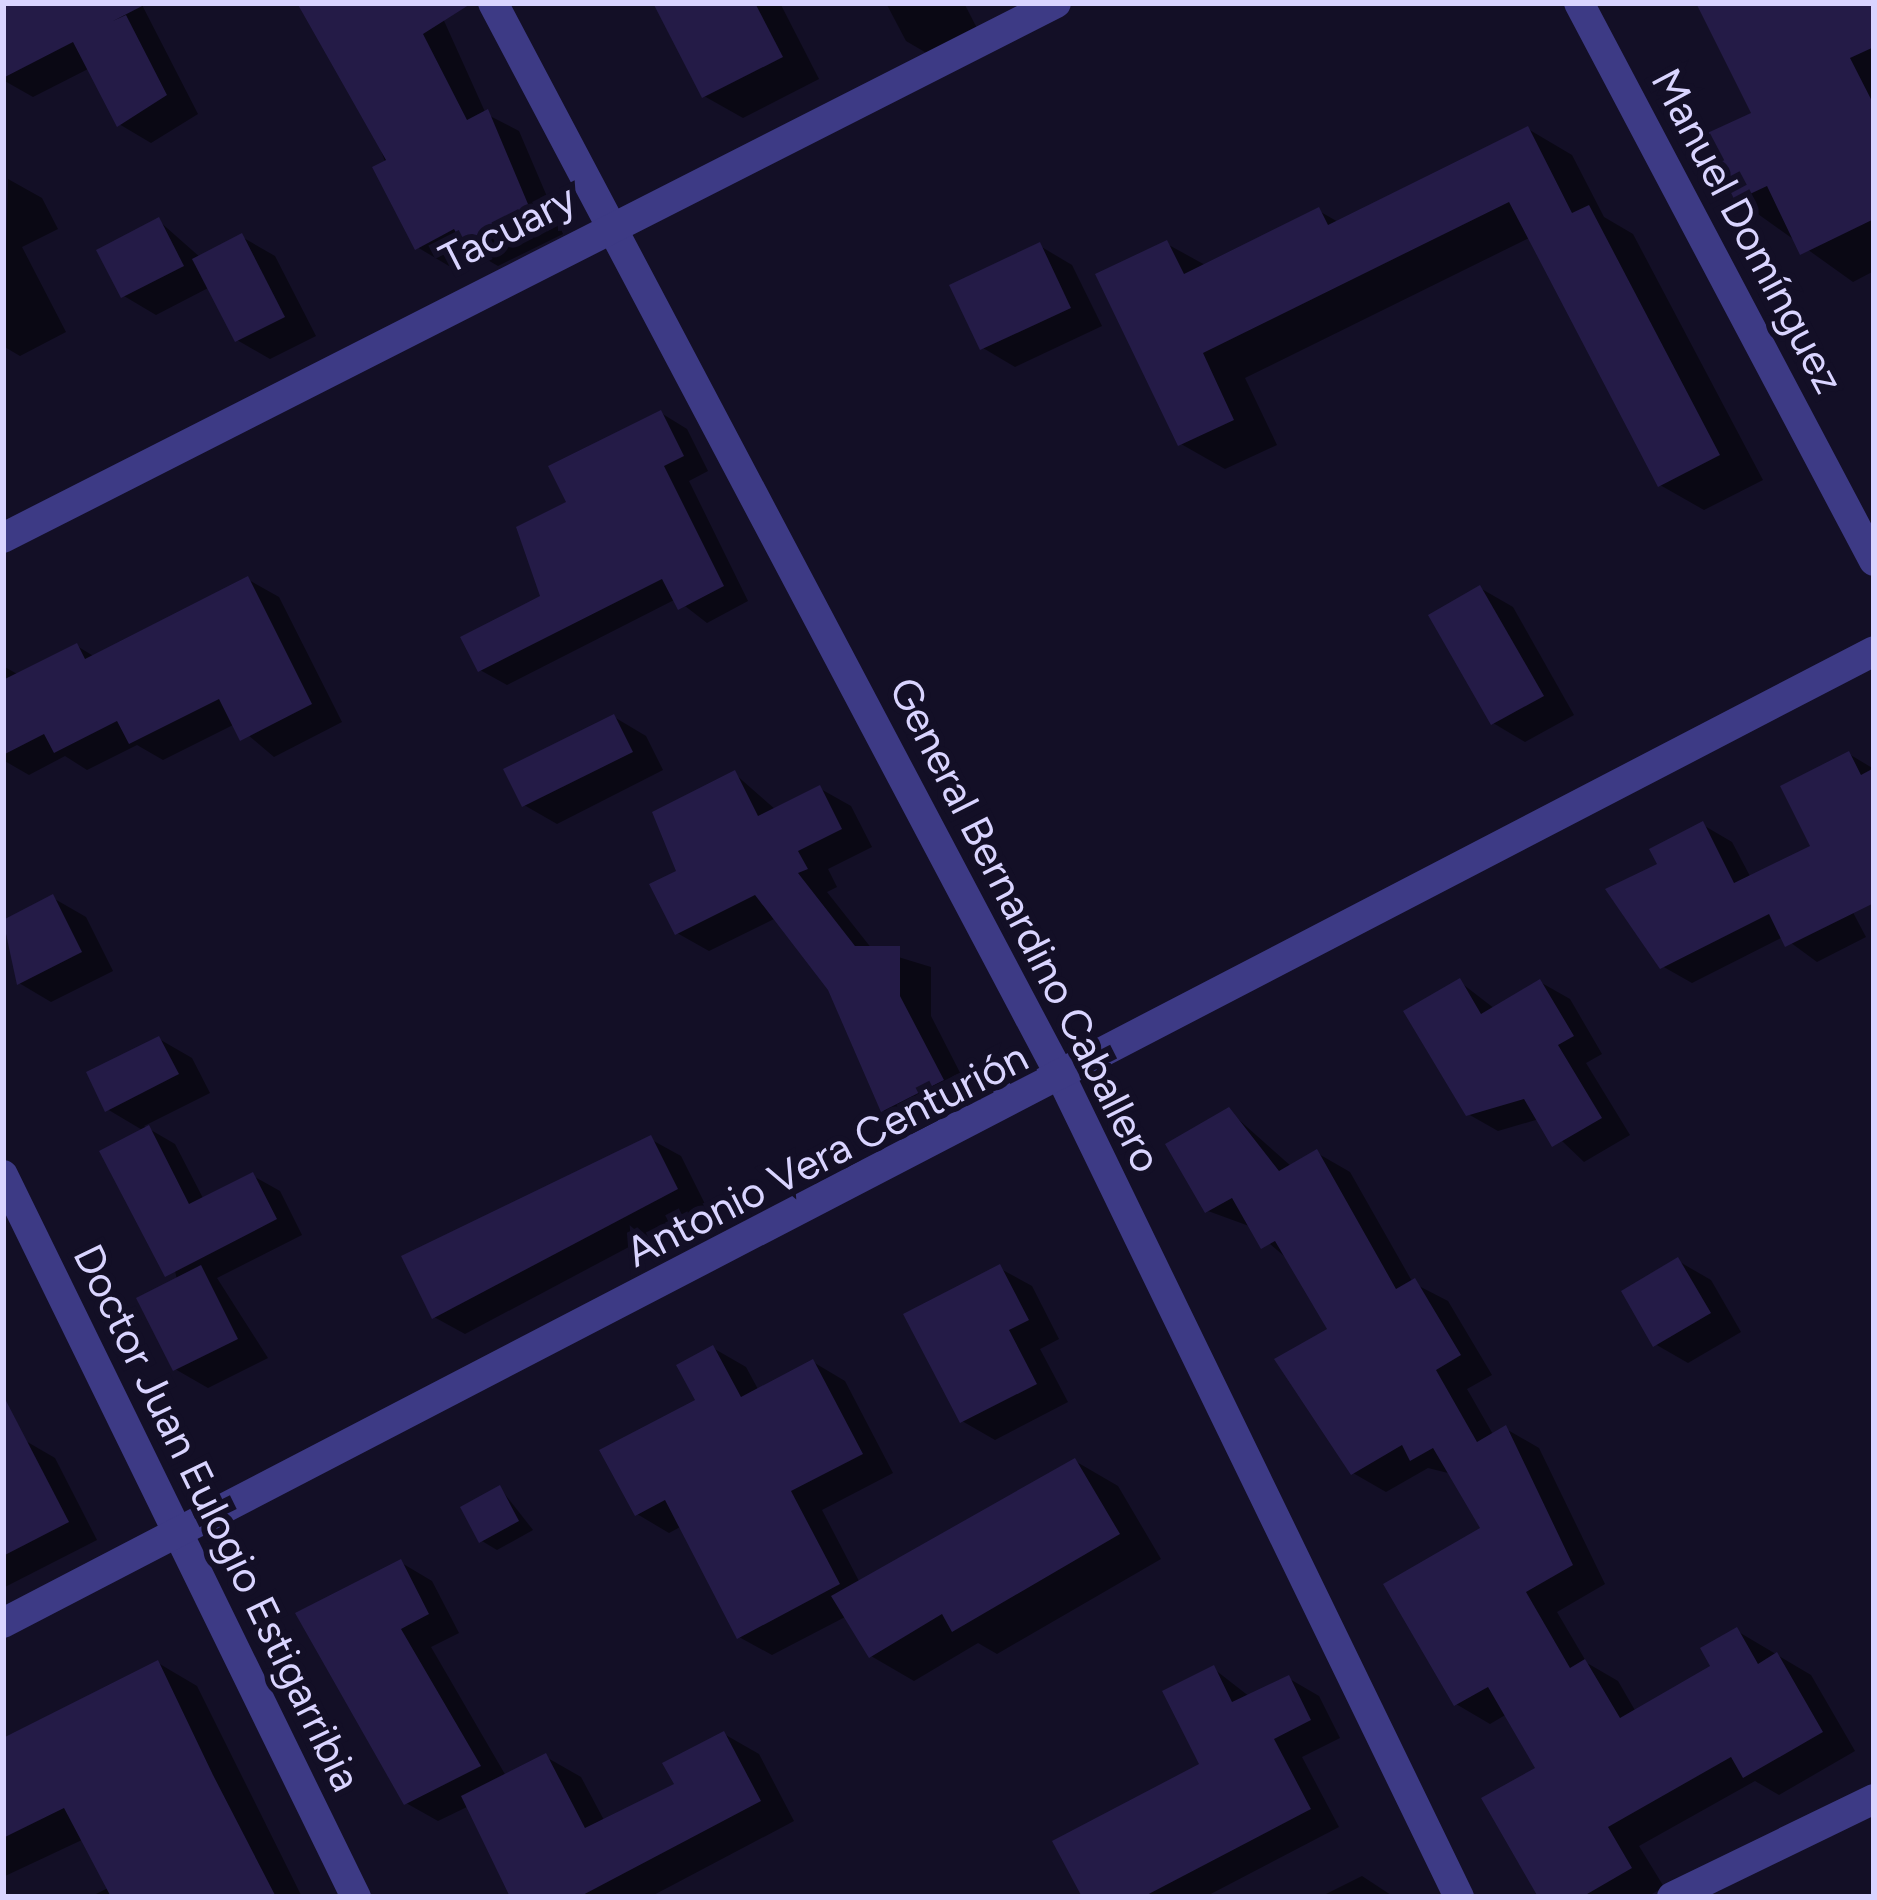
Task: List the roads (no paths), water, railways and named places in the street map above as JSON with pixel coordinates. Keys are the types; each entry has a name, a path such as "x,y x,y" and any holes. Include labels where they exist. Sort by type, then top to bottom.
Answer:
{"street":[{"name":"General Bernardino Caballero","path":"493,3 1063,1082 1459,1897"},
{"name":"Tacuary","path":"3,538 610,223 1056,3"},
{"name":"Manuel Domínguez","path":"1579,3 1874,561"},
{"name":"Antonio Vera Centurión","path":"3,1623 1063,1082 1874,651"},
{"name":"Doctor Juan Eulogio Estigarribia","path":"3,1174 356,1897"},
{"path":"1672,1897 1874,1799"}]}
